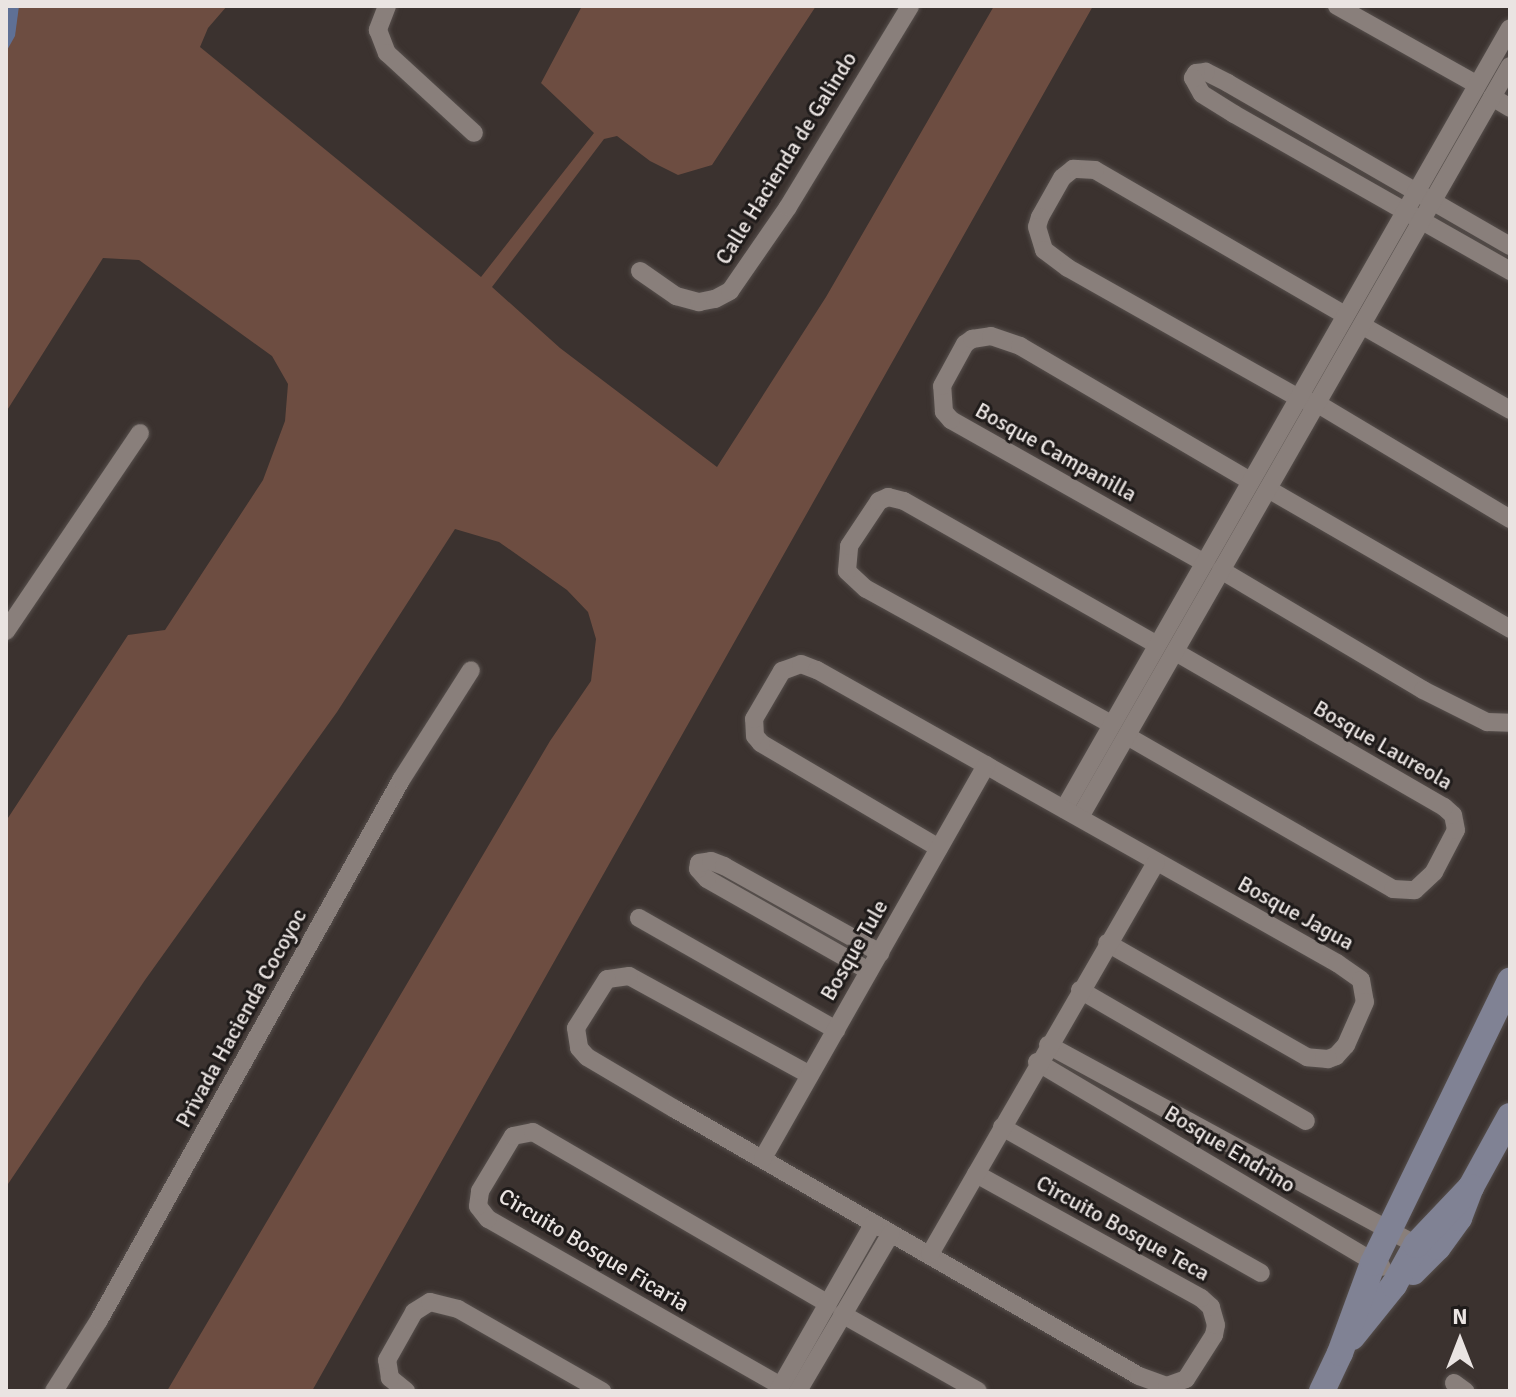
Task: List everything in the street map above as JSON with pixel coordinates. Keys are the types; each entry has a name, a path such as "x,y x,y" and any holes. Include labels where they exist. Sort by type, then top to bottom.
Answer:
{"street":[{"path":"387,6 378,30 387,53 474,133"},
{"name":"Calle Hacienda de Galindo","path":"640,271 676,296 699,302 715,299 730,291 788,207 910,6"},
{"path":"1337,6 1476,84"},
{"path":"1072,813 1111,724 1510,28"},
{"path":"1072,813 1127,736 1510,66"},
{"path":"1510,246 1228,83 1206,72 1196,73 1193,78 1202,94 1234,114 1510,271"},
{"path":"1492,97 1510,108"},
{"path":"1345,315 1095,170 1073,169 1062,178 1040,217 1038,237 1044,250 1068,268 1299,398 1318,404 1510,519"},
{"path":"1363,326 1510,410"},
{"name":"Bosque Campanilla","path":"1203,562 951,420 944,412 942,386 965,344 972,339 991,336 1020,346 1250,481"},
{"path":"6,631 140,433"},
{"path":"1268,489 1510,629"},
{"path":"1111,724 866,589 847,571 849,546 879,501 888,497 904,501 1157,645"},
{"path":"1221,570 1436,697 1487,722 1510,723"},
{"name":"Bosque Laureola","path":"1127,736 1393,889 1415,890 1434,872 1456,830 1453,815 1444,807 1175,652"},
{"path":"939,848 770,751 755,736 757,709 782,671 801,664 986,765"},
{"name":"Privada Hacienda Cocoyoc","path":"54,1391 107,1306 401,780 471,670"},
{"name":"Bosque Jagua","path":"986,765 1355,974 1364,987 1365,1002 1346,1045 1328,1059 1307,1057 1107,943"},
{"name":"Bosque Tule","path":"763,1158 986,765"},
{"path":"869,971 707,879 698,869 699,863 711,861 724,866 880,953"},
{"path":"810,1075 629,976 607,979 580,1017 577,1040 587,1057 930,1254 1037,1062 1156,862"},
{"path":"639,918 836,1030"},
{"path":"1322,1391 1388,1229 1510,981"},
{"path":"1080,990 1306,1121"},
{"name":"Bosque Endrino","path":"1048,1045 1416,1245"},
{"name":"Bosque Endrino","path":"1037,1062 1373,1263 1399,1275"},
{"path":"1399,1275 1411,1275 1438,1247 1459,1218 1471,1187 1510,1116"},
{"path":"1002,1127 1261,1273"},
{"name":"Circuito Bosque Ficaria","path":"786,1389 488,1219 478,1206 480,1191 513,1136 533,1132 978,1391"},
{"name":"Circuito Bosque Teca","path":"930,1254 1155,1384 1167,1386 1186,1379 1214,1335 1215,1315 1201,1298 976,1174"},
{"path":"1340,1353 1399,1275 1416,1245 1471,1187"},
{"path":"835,1309 874,1223"},
{"path":"786,1389 835,1309 891,1233"},
{"path":"406,1391 390,1378 389,1352 414,1312 422,1305 439,1302 602,1391"}],"shaded area":[{"path":"6,6 227,6 208,28 200,47 481,277 594,133 541,83 582,6 816,6 712,165 678,175 650,161 617,136 604,139 492,287 560,348 717,467 826,297 994,6 1093,6 312,1391 167,1391 550,741 591,681 596,639 588,612 567,590 499,542 455,529 337,712 145,980 6,1187 6,821 128,635 165,630 263,480 285,421 288,384 272,356 139,260 103,258 6,412"}],"water":[{"path":"6,6 19,6 15,36 6,52"}]}
